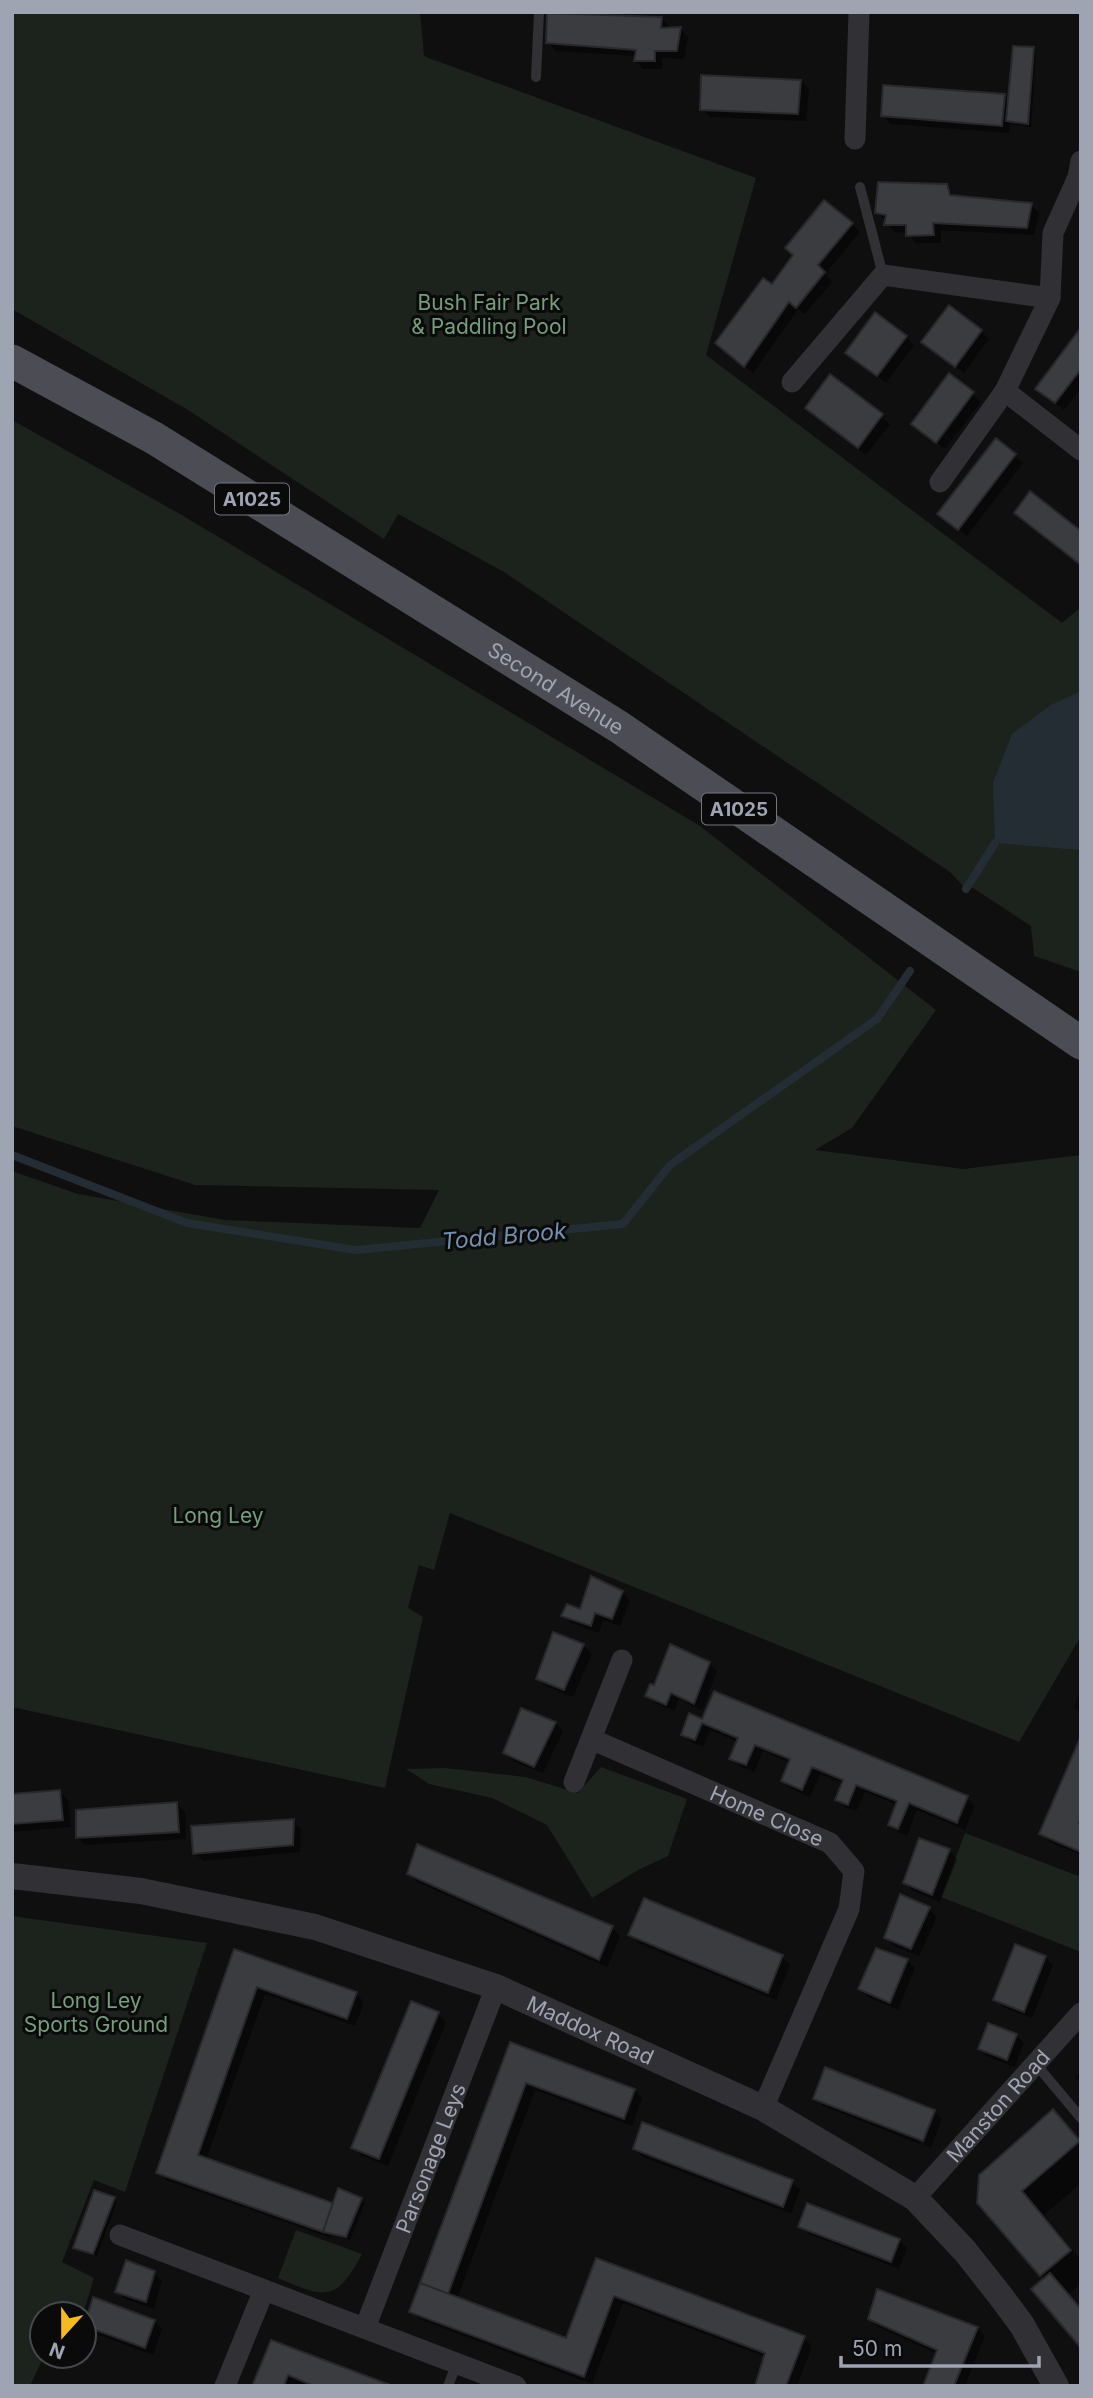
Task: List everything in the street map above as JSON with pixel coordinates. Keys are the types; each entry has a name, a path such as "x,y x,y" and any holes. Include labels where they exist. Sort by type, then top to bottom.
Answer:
{"main road":[{"name":"Second Avenue","path":"12,361 154,438 619,727 1081,1044"}],"street":[{"path":"855,139 859,12"},
{"path":"940,482 1005,391 1050,298 1053,233 1078,177 1081,161"},
{"path":"792,382 883,275 1050,298"},
{"path":"1005,391 1081,450"},
{"path":"575,1782 622,1660"},
{"name":"Home Close","path":"591,1739 830,1843 854,1871 849,1909 763,2108"},
{"name":"Maddox Road","path":"12,1876 141,1891 315,1927 496,1987 763,2108 915,2198 965,2250 999,2294 1022,2325 1055,2385"},
{"name":"Parsonage Leys","path":"365,2328 496,1987"},
{"name":"Manston Road","path":"915,2198 1081,2013"},
{"path":"120,2235 516,2386"},
{"path":"225,2386 264,2290"}],"lane":[{"path":"536,77 539,12"},
{"path":"860,187 883,275"},
{"path":"1034,2063 1081,2118"},
{"path":"448,2386 457,2363"}],"green space":[{"name":"Bush Fair Park & Paddling Pool","path":"12,12 420,12 426,57 756,178 706,355 1062,623 1081,607 1081,972 1034,956 1031,926 970,886 966,889 950,872 504,572 398,514 384,539 188,410 12,309"},
{"name":"Long Ley","path":"12,420 180,514 700,826 936,1010 852,1128 815,1150 963,1169 1081,1155 1081,1636 1019,1742 450,1513 434,1570 419,1565 408,1608 423,1617 385,1788 12,1707 12,1171 78,1194 225,1220 420,1228 439,1190 195,1185 12,1126"},
{"path":"601,1767 687,1799 668,1856 640,1869 592,1898 547,1825 492,1798 429,1784 406,1769 445,1768 525,1777 578,1793"},
{"path":"965,1833 1081,1877 1081,1952 941,1897"},
{"name":"Long Ley Sports Ground","path":"12,1916 207,1943 125,2192 94,2180 62,2262 94,2278 87,2300 28,2300 28,2370 37,2370 30,2386 12,2386"},
{"path":"296,2230 362,2254 345,2281 328,2292 318,2292 278,2278"}],"shaded area":[{"path":"1081,691 1081,850 995,843 993,783 1012,734 1051,705"}],"building":[{"path":"547,13 662,17 661,28 681,27 677,51 655,51 655,61 634,61 636,50 546,43"},
{"path":"1013,46 1034,47 1028,124 1006,121"},
{"path":"701,75 801,80 798,114 700,110"},
{"path":"883,85 1005,94 1002,126 881,116"},
{"path":"878,182 947,184 950,195 1032,203 1027,228 933,223 934,235 906,236 906,225 884,225 886,215 875,213"},
{"path":"824,200 853,223 818,265 825,272 796,308 789,302 744,367 715,343 763,278 772,284 793,255 785,248"},
{"path":"949,305 982,330 955,367 921,342"},
{"path":"875,312 907,336 877,376 845,353"},
{"path":"1079,330 1081,369 1055,403 1035,389"},
{"path":"949,373 974,392 936,443 911,424"},
{"path":"830,374 883,414 858,448 805,408"},
{"path":"996,438 1016,454 958,530 937,514"},
{"path":"1030,491 1081,531 1081,565 1014,513"},
{"path":"591,1576 623,1591 612,1619 595,1613 591,1626 561,1616 567,1604 580,1609"},
{"path":"553,1632 584,1644 564,1690 536,1679"},
{"path":"670,1644 710,1662 694,1704 671,1693 666,1705 645,1696 650,1684 654,1685"},
{"path":"714,1691 968,1796 957,1823 909,1803 898,1829 888,1825 897,1801 856,1785 848,1805 835,1800 843,1780 812,1767 802,1790 781,1781 790,1759 755,1745 746,1765 729,1759 738,1738 702,1723 695,1740 681,1735 689,1713 702,1719"},
{"path":"521,1708 556,1722 534,1767 503,1753"},
{"path":"1081,1736 1079,1823 1081,1852 1039,1834"},
{"path":"60,1790 63,1820 12,1824 12,1794"},
{"path":"177,1802 179,1832 76,1838 76,1810"},
{"path":"294,1819 293,1845 193,1854 191,1826"},
{"path":"919,1838 950,1849 932,1895 903,1883"},
{"path":"417,1844 613,1926 599,1960 407,1874"},
{"path":"900,1894 930,1907 911,1949 884,1938"},
{"path":"644,1898 783,1955 768,1993 628,1935"},
{"path":"1015,1944 1046,1956 1024,2012 993,2000"},
{"path":"876,1948 908,1959 890,2003 858,1989"},
{"path":"234,1949 357,1992 347,2019 257,1987 198,2155 333,2203 323,2232 156,2173"},
{"path":"411,2001 439,2012 379,2159 351,2148"},
{"path":"988,2023 1017,2034 1007,2060 978,2049"},
{"path":"510,2042 635,2089 624,2119 526,2083 448,2294 420,2283"},
{"path":"825,2067 935,2110 923,2141 813,2099"},
{"path":"1053,2109 1080,2141 1022,2191 1071,2250 1040,2276 977,2203 979,2175"},
{"path":"642,2122 793,2180 783,2207 633,2149"},
{"path":"338,2188 362,2198 346,2237 323,2232"},
{"path":"94,2190 115,2197 93,2254 73,2248"},
{"path":"807,2203 900,2239 891,2262 798,2227"},
{"path":"596,2258 805,2336 786,2386 755,2386 765,2353 614,2296 584,2377 409,2312 420,2283 566,2338"},
{"path":"126,2260 155,2271 146,2302 115,2292"},
{"path":"1050,2273 1081,2309 1081,2348 1031,2289"},
{"path":"877,2289 978,2327 954,2386 923,2386 937,2350 868,2319"},
{"path":"93,2297 155,2320 145,2348 98,2331 98,2300 92,2300"},
{"path":"271,2340 393,2386 314,2386 288,2375 284,2386 252,2386"}],"waterway":[{"name":"Todd Brook","path":"966,889 995,843"},
{"name":"Todd Brook","path":"12,1155 187,1223 356,1250 623,1224 670,1165 877,1019 910,971"}]}
